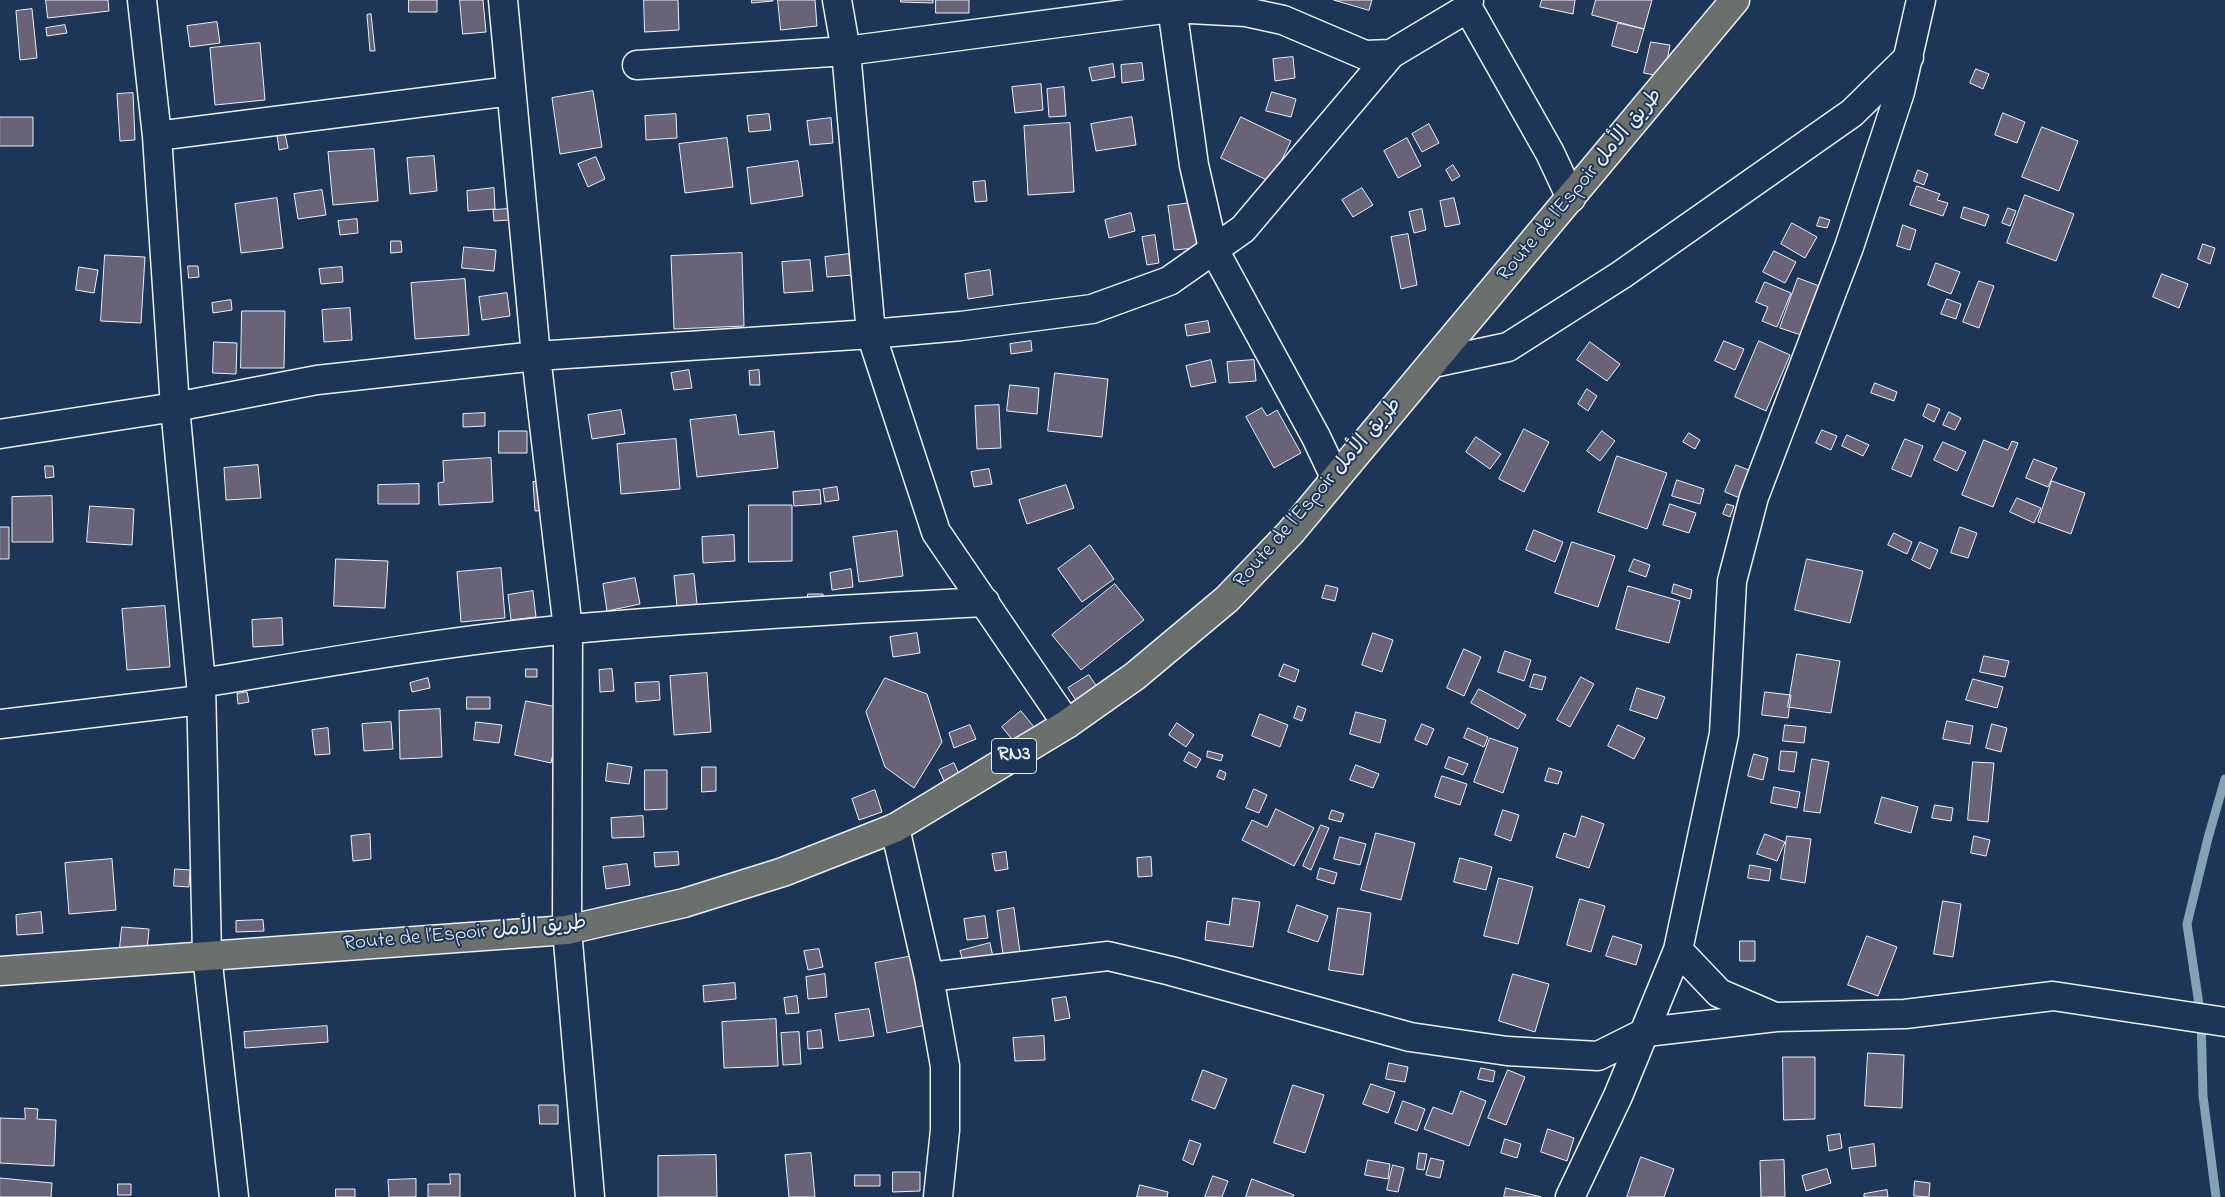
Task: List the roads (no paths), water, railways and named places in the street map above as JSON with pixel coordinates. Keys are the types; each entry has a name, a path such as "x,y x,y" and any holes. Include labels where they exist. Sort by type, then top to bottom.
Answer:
{"highway":[{"name":"Route de l’Espoir طريق الأمل","path":"0,971 567,930 684,903 783,872 895,828 1066,724 1135,676 1227,599 1291,532 1335,477 1736,0"}],"street":[{"path":"142,0 157,136 175,406 201,691 207,955 234,1197"},
{"path":"503,0 536,356 568,629 567,930 590,1197"},
{"path":"837,0 846,51 871,334 936,532 1066,724"},
{"path":"1570,1197 1646,1032 1678,950 1724,734 1732,581 1754,497 1849,247 1900,92 1921,0"},
{"path":"1171,4 1194,165 1213,248 1279,367 1335,477"},
{"path":"637,65 846,51 1171,4 1246,12 1283,20 1365,55 1392,54"},
{"path":"0,434 175,406 317,380 536,356 871,334 961,326 1092,309 1168,281 1243,228 1392,54 1469,4 1550,153 1571,198"},
{"path":"1432,363 1508,347 1621,276 1852,113 1908,57"},
{"path":"157,136 512,91"},
{"path":"0,724 201,691 475,640 568,629 788,612 985,602"},
{"path":"895,828 929,977 945,1066 944,1130 938,1197"},
{"path":"1678,950 1719,993 1776,1018"},
{"path":"929,977 1108,956 1181,974 1410,1037 1507,1051 1598,1056 1646,1032 1776,1018 1906,1014 2053,996 2217,1019"}],"waterway":[{"path":"2216,1197 2203,1096 2201,1018 2187,924 2225,779"}]}
